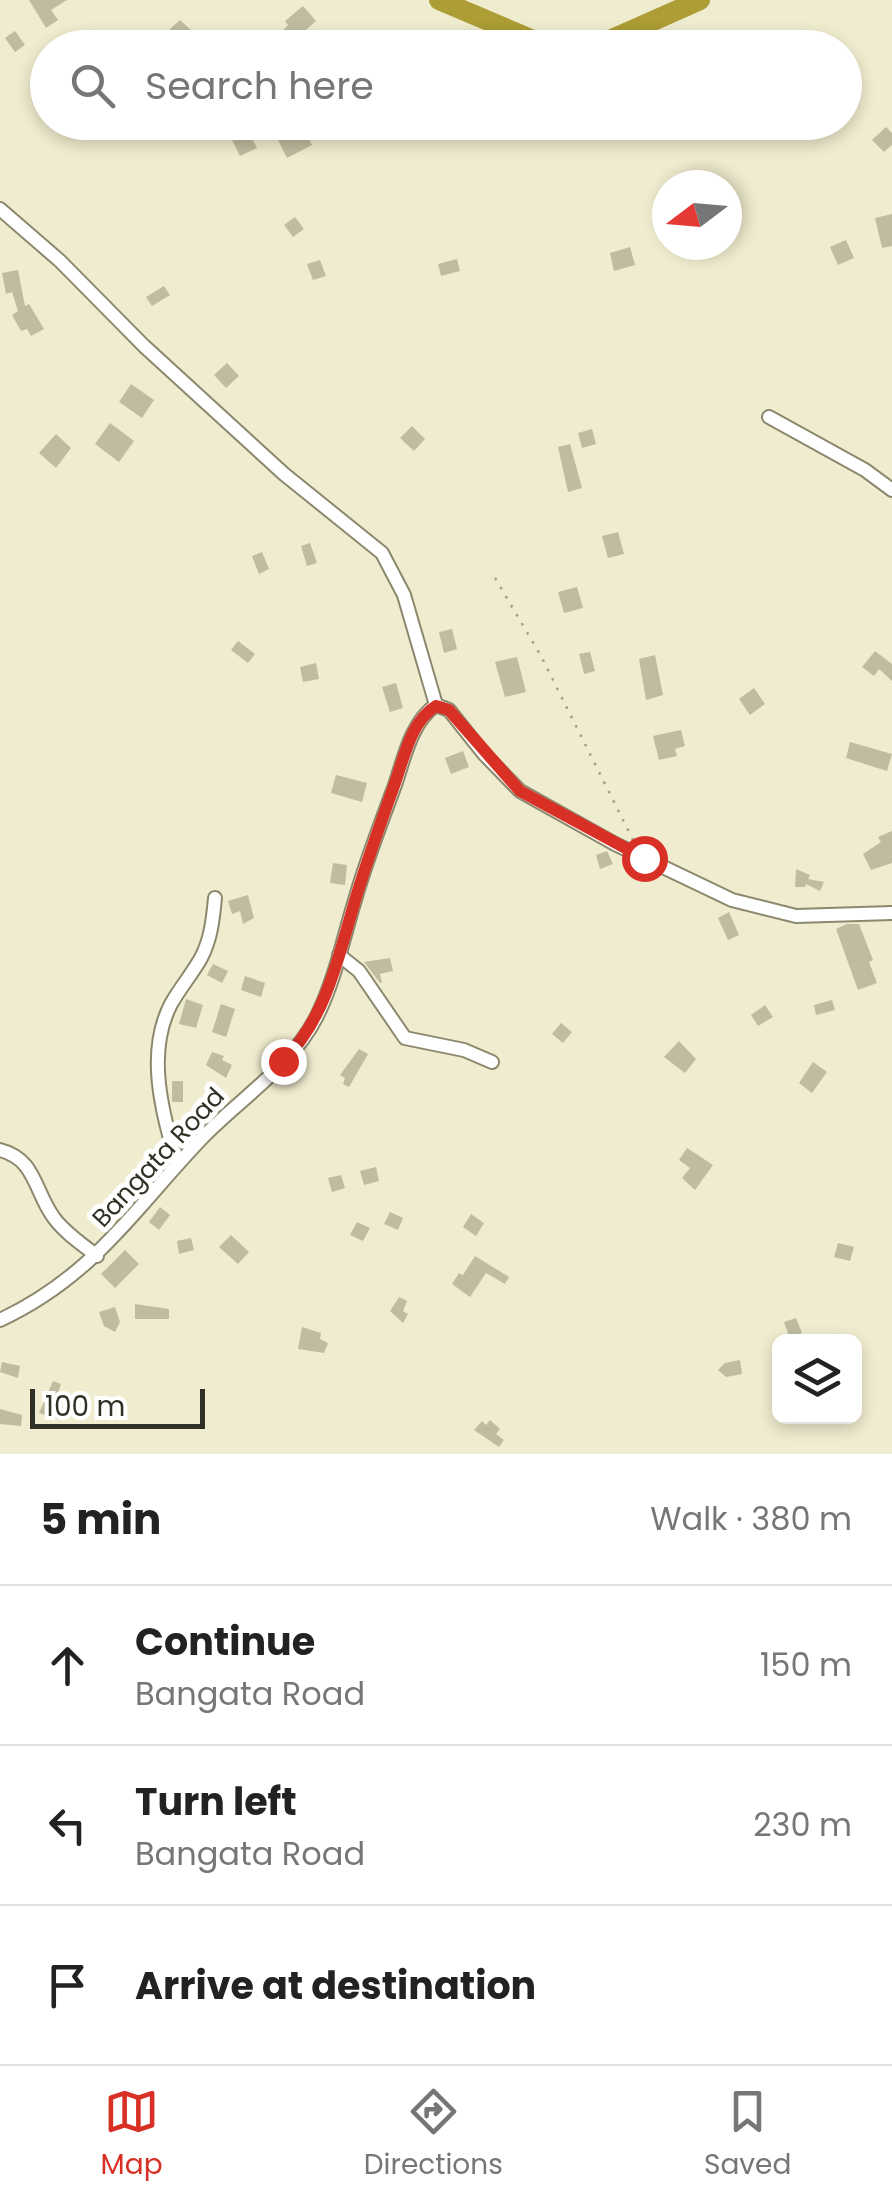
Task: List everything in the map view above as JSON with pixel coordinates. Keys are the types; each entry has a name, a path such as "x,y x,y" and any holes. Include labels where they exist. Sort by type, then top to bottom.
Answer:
{"street":[{"path":"0,210 284,474 382,553 404,594 436,706 449,710 520,791 644,858 756,908 796,916 892,913"},
{"path":"770,417 865,470 892,490"},
{"name":"Bangata Road","path":"0,1320 36,1300 97,1256 177,1164 297,1047 316,1018 411,739 424,715 436,706"},
{"path":"177,1164 158,1085 159,1049 170,1007 200,960 210,936 216,898"},
{"path":"339,954 360,972 405,1038 464,1050 492,1062"},
{"path":"0,1150 25,1162 50,1214 97,1256"}],"path":[{"path":"495,578 542,656 618,814 644,858"}],"building":[{"path":"29,0 67,0 51,10 58,20 46,28"},
{"path":"303,6 316,21 306,30 283,30 288,25 285,21"},
{"path":"180,20 191,30 171,30"},
{"path":"15,31 25,45 15,52 5,38"},
{"path":"886,127 892,133 892,145 884,152 872,140"},
{"path":"232,140 253,140 257,148 240,156"},
{"path":"278,140 309,140 312,145 287,158"},
{"path":"892,214 892,246 882,248 875,218"},
{"path":"295,217 304,229 293,237 284,225"},
{"path":"846,240 854,258 838,265 830,247"},
{"path":"630,247 635,265 614,271 610,253"},
{"path":"457,259 460,271 441,276 438,264"},
{"path":"320,260 326,276 313,280 307,264"},
{"path":"18,270 25,306 29,304 44,329 31,336 27,329 21,331 12,315 18,311 12,292 6,294 2,273"},
{"path":"164,286 170,295 152,306 146,297"},
{"path":"227,363 239,376 226,388 214,375"},
{"path":"131,384 154,400 142,418 119,402"},
{"path":"110,423 134,441 119,462 95,444"},
{"path":"412,426 425,439 414,451 400,438"},
{"path":"592,429 596,444 582,448 578,433"},
{"path":"56,434 71,448 56,468 39,453"},
{"path":"570,444 582,488 568,492 558,447"},
{"path":"618,532 624,554 608,558 602,536"},
{"path":"310,543 317,563 307,566 301,546"},
{"path":"262,552 269,569 259,574 252,556"},
{"path":"577,587 583,608 564,613 558,592"},
{"path":"452,629 457,649 444,653 439,632"},
{"path":"238,641 255,654 248,663 231,650"},
{"path":"875,651 892,664 892,681 879,669 874,676 862,667"},
{"path":"590,652 595,671 584,674 579,654"},
{"path":"655,655 663,695 646,700 639,659"},
{"path":"517,657 526,692 505,697 495,662"},
{"path":"316,663 319,679 303,682 300,667"},
{"path":"396,683 403,708 390,712 382,687"},
{"path":"754,688 765,704 750,715 739,699"},
{"path":"681,730 685,746 675,749 677,756 659,760 653,736"},
{"path":"850,742 892,754 887,771 846,758"},
{"path":"463,751 469,767 451,774 445,758"},
{"path":"336,775 367,783 362,802 331,793"},
{"path":"892,831 892,863 871,870 863,854 881,842 878,837"},
{"path":"607,851 613,864 600,869 596,855"},
{"path":"333,863 347,865 345,885 330,883"},
{"path":"796,869 810,875 808,879 824,882 820,891 806,884 795,887"},
{"path":"248,895 254,918 243,924 240,911 232,914 228,901"},
{"path":"729,912 739,935 728,940 718,918"},
{"path":"859,924 877,983 858,990 836,929"},
{"path":"390,958 393,971 380,974 380,983 364,962"},
{"path":"213,964 228,971 222,983 207,975"},
{"path":"245,976 265,983 261,997 241,990"},
{"path":"186,999 203,1005 196,1028 179,1024"},
{"path":"832,1000 835,1010 816,1015 814,1005"},
{"path":"221,1004 235,1009 226,1037 212,1032"},
{"path":"765,1005 773,1017 758,1026 751,1015"},
{"path":"561,1023 572,1032 563,1043 552,1034"},
{"path":"679,1041 696,1059 685,1073 664,1057"},
{"path":"359,1049 368,1054 349,1087 340,1075"},
{"path":"212,1052 224,1056 222,1060 232,1065 226,1078 206,1065"},
{"path":"813,1062 827,1072 812,1093 799,1083"},
{"path":"172,1081 183,1081 183,1102 172,1102"},
{"path":"687,1148 713,1165 695,1190 682,1178 690,1168 679,1160"},
{"path":"376,1167 379,1181 364,1185 360,1171"},
{"path":"341,1175 345,1188 332,1192 328,1178"},
{"path":"160,1207 170,1215 159,1230 149,1222"},
{"path":"390,1212 403,1218 398,1230 384,1224"},
{"path":"471,1214 484,1223 476,1236 463,1227"},
{"path":"357,1222 370,1228 363,1241 350,1235"},
{"path":"231,1235 249,1252 238,1264 219,1247"},
{"path":"191,1238 194,1250 179,1254 177,1241"},
{"path":"838,1243 854,1247 850,1261 834,1257"},
{"path":"125,1250 139,1264 115,1288 101,1274"},
{"path":"475,1256 509,1277 505,1284 486,1273 470,1297 452,1284"},
{"path":"399,1297 407,1301 403,1311 408,1314 403,1323 390,1311"},
{"path":"135,1304 169,1309 169,1319 135,1319"},
{"path":"115,1307 120,1322 115,1332 104,1326 99,1312"},
{"path":"796,1318 802,1333 788,1334 784,1322"},
{"path":"302,1327 321,1333 320,1339 328,1343 324,1353 298,1349"},
{"path":"740,1360 742,1374 726,1377 718,1370 725,1363"},
{"path":"2,1362 20,1366 18,1378 0,1372"},
{"path":"53,1381 61,1384 55,1403 63,1407 57,1419 39,1413"},
{"path":"0,1409 22,1415 21,1426 0,1424"},
{"path":"490,1420 500,1429 496,1434 504,1440 499,1447 474,1430 482,1421 486,1425"}],"waterway":[{"path":"439,0 510,30"},
{"path":"632,30 700,0"}],"route":[{"path":"283,1061 316,1018 411,739 430,709 442,706 449,710 520,791 644,858"}]}
